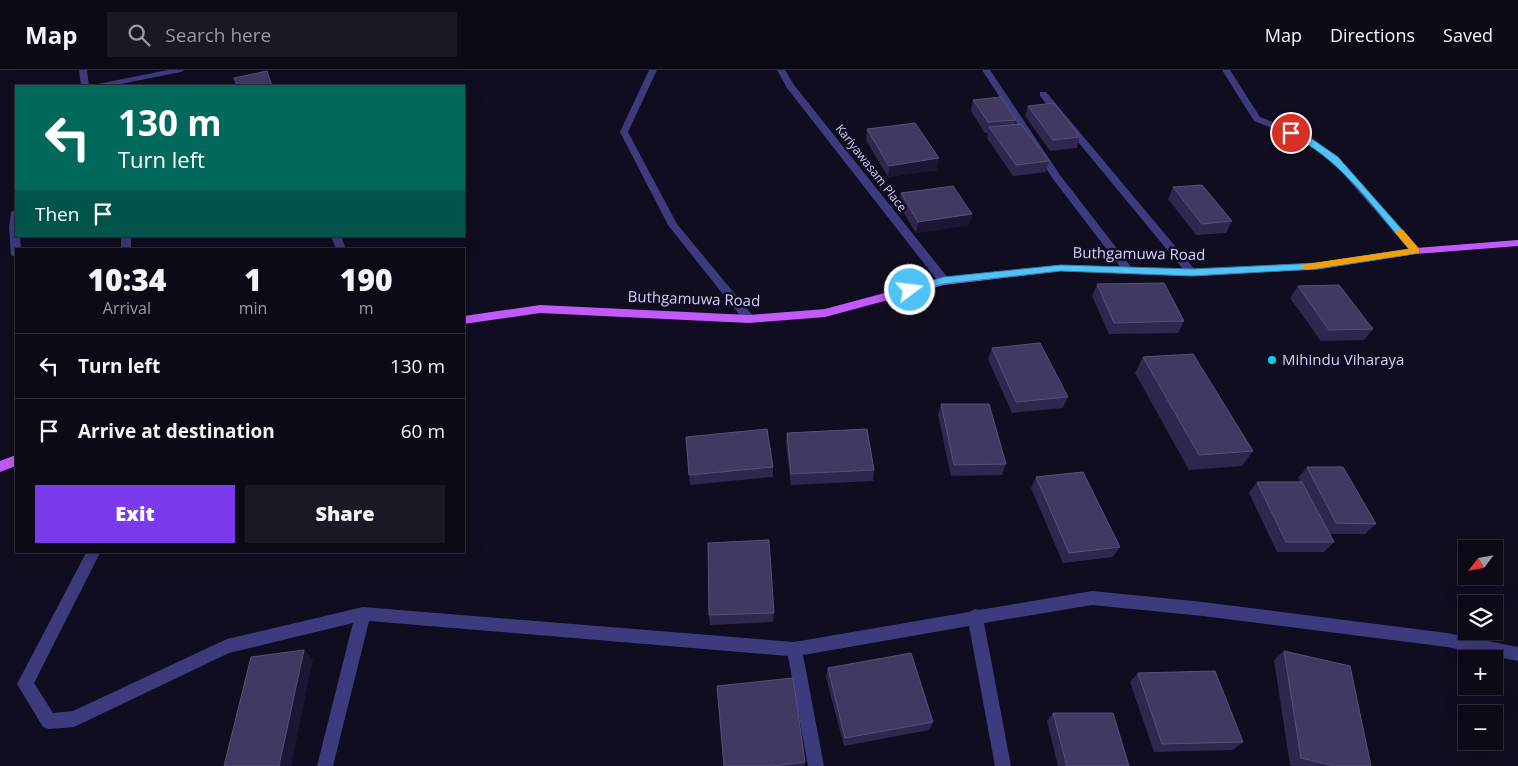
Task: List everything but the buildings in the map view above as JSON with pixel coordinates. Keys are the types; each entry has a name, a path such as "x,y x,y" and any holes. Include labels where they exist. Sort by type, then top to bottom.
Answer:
{"main road":[{"name":"Buthgamuwa Road","path":"465,320 540,309 749,320 824,313 944,280 1061,268 1192,272 1318,266 1416,251 1518,243"},
{"path":"0,467 15,460"}],"street":[{"path":"83,70 85,85"},
{"path":"103,85 181,70"},
{"path":"653,70 624,132 673,225 749,320"},
{"name":"Kariyawasam Place","path":"781,70 790,86 944,280"},
{"path":"986,70 1056,177 1128,270"},
{"path":"1226,70 1257,119 1309,140 1335,159 1416,251"},
{"path":"1043,94 1192,272"},
{"path":"15,220 16,248"},
{"path":"93,553 25,684 50,721 74,719 227,646 363,614 794,649 975,616 1092,598 1203,609 1447,640 1518,654"},
{"path":"325,766 363,614"},
{"path":"975,616 1003,766"},
{"path":"794,649 816,766"}],"slow traffic":[{"path":"1306,267 1416,251 1399,232"}],"place":[{"name":"Mihindu Viharaya","path":"1272,360"}],"route":[{"path":"910,290 944,280 1061,268 1192,272 1318,266 1416,251 1335,159 1309,140 1291,133"}]}
